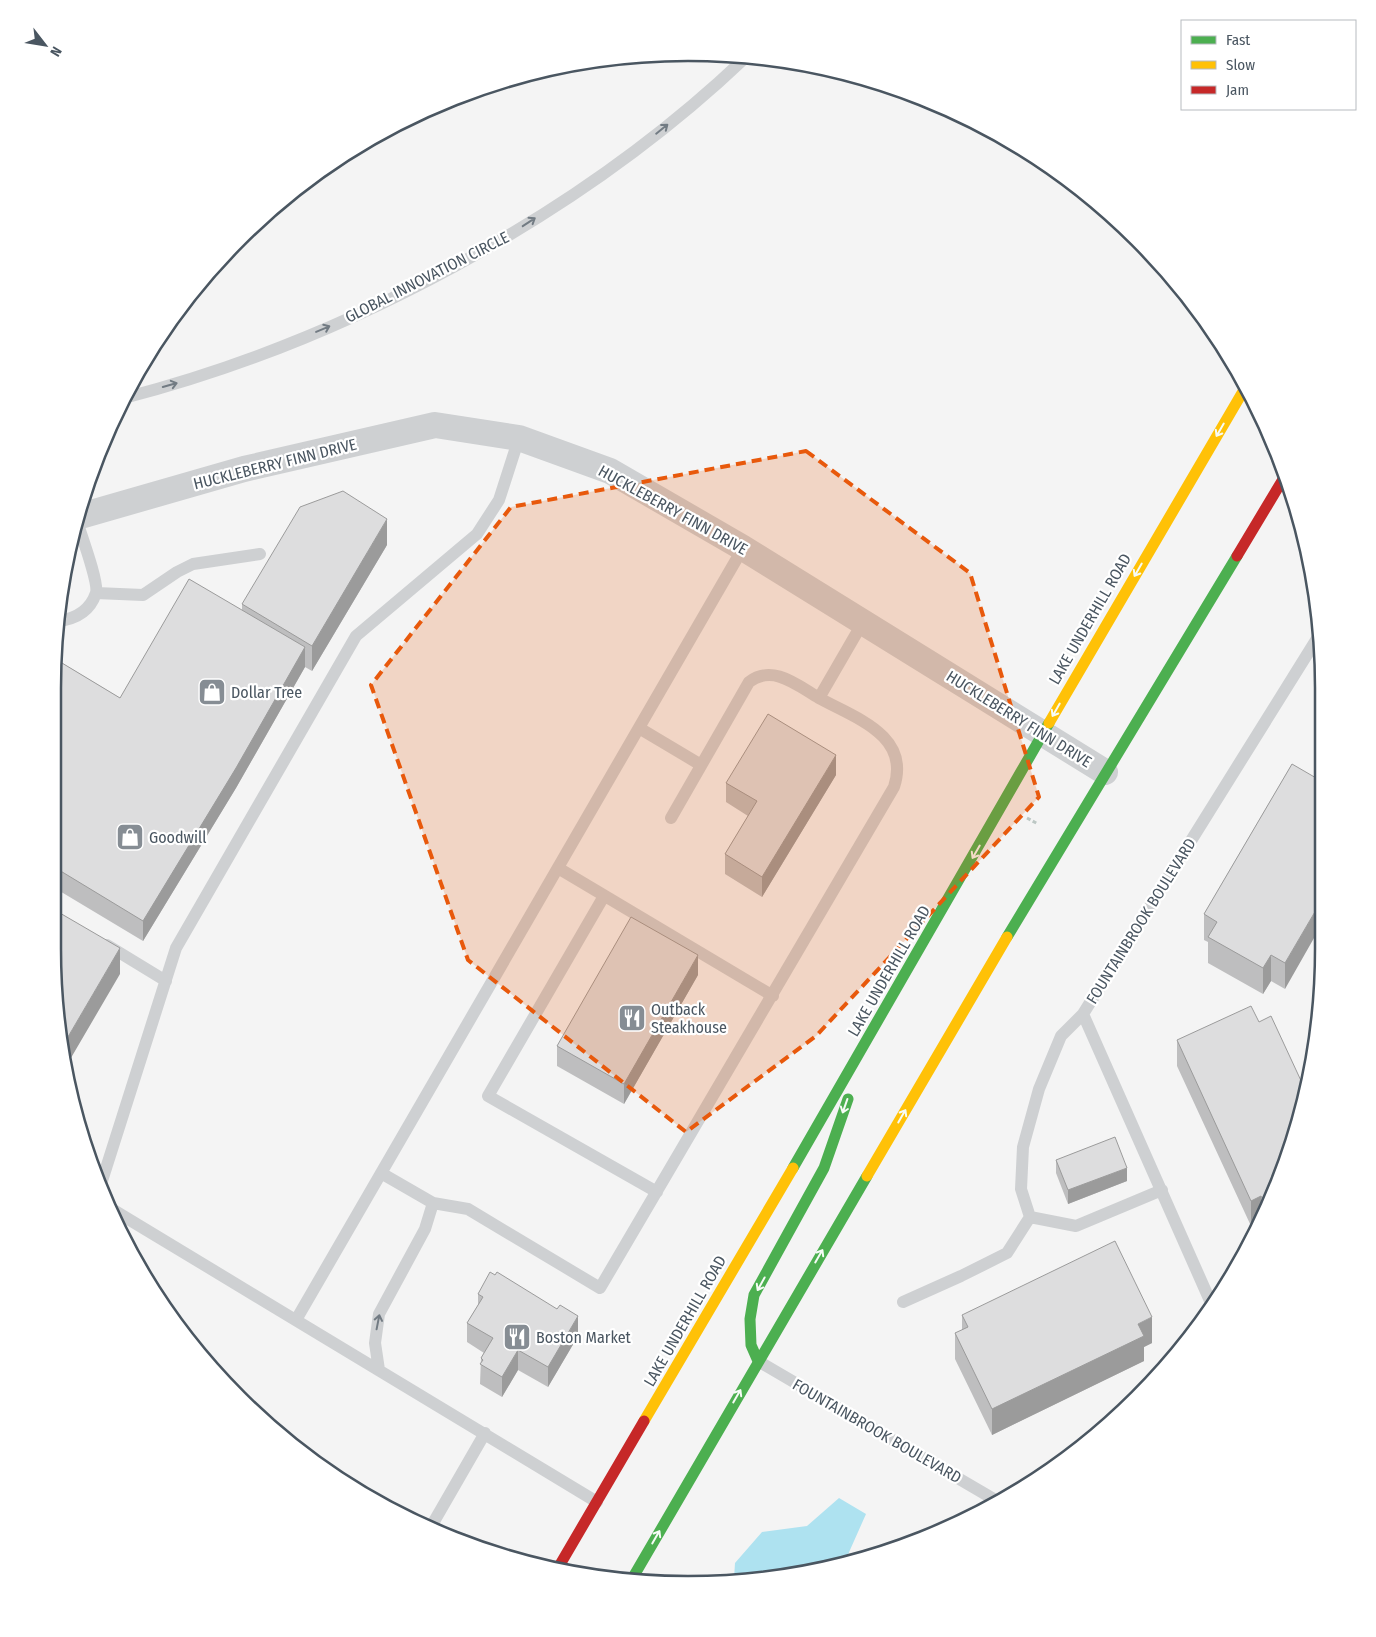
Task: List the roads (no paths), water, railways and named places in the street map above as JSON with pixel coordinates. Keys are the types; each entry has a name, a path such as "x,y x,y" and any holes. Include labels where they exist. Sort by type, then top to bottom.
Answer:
{"street":[{"name":"LAKE UNDERHILL ROAD","path":"561,1563 867,1043 1042,734 1241,394"},
{"name":"HUCKLEBERRY FINN DRIVE","path":"87,514 244,469 435,425 519,438 610,471 743,548 1105,772"},
{"path":"636,1573 758,1360 1105,772 1280,483"},
{"path":"758,1360 751,1345 750,1327 754,1295 824,1168 867,1043"}],"lane":[{"name":"GLOBAL INNOVATION CIRCLE","path":"135,395 237,364 287,344 385,301 480,253 616,164 657,133 738,64"},
{"path":"104,1175 176,948 356,636 477,534 500,500 519,438"},
{"path":"66,620 73,620 84,611 96,593 95,581 81,534"},
{"path":"296,1320 743,548"},
{"path":"96,593 143,594 193,564 260,554"},
{"path":"819,698 863,622"},
{"name":"FOUNTAINBROOK BOULEVARD","path":"1209,1298 1083,1014 1313,645"},
{"path":"381,1173 433,1203 468,1209 600,1288 894,787 898,774 896,757 887,738 784,678 758,675 749,682 671,818"},
{"path":"639,728 701,765"},
{"path":"558,868 773,996"},
{"path":"604,896 488,1096 657,1192"},
{"path":"94,938 166,981"},
{"path":"903,1302 1007,1253 1030,1217 1021,1188 1023,1147 1039,1089 1061,1036 1083,1014"},
{"path":"1030,1217 1076,1226 1162,1190"},
{"path":"379,1370 375,1343 379,1314 425,1229 433,1203"},
{"path":"121,1214 598,1502"},
{"name":"FOUNTAINBROOK BOULEVARD","path":"758,1360 991,1497"},
{"path":"434,1522 485,1433"}],"water":[{"path":"839,1498 866,1514 848,1554 810,1564 734,1573 735,1563 762,1532 807,1526"}],"place":[{"name":"Dollar Tree","path":"212,692"},
{"name":"Goodwill","path":"130,837"},
{"name":"Outback Steakhouse","path":"632,1018"},
{"name":"Boston Market","path":"517,1337"}]}
